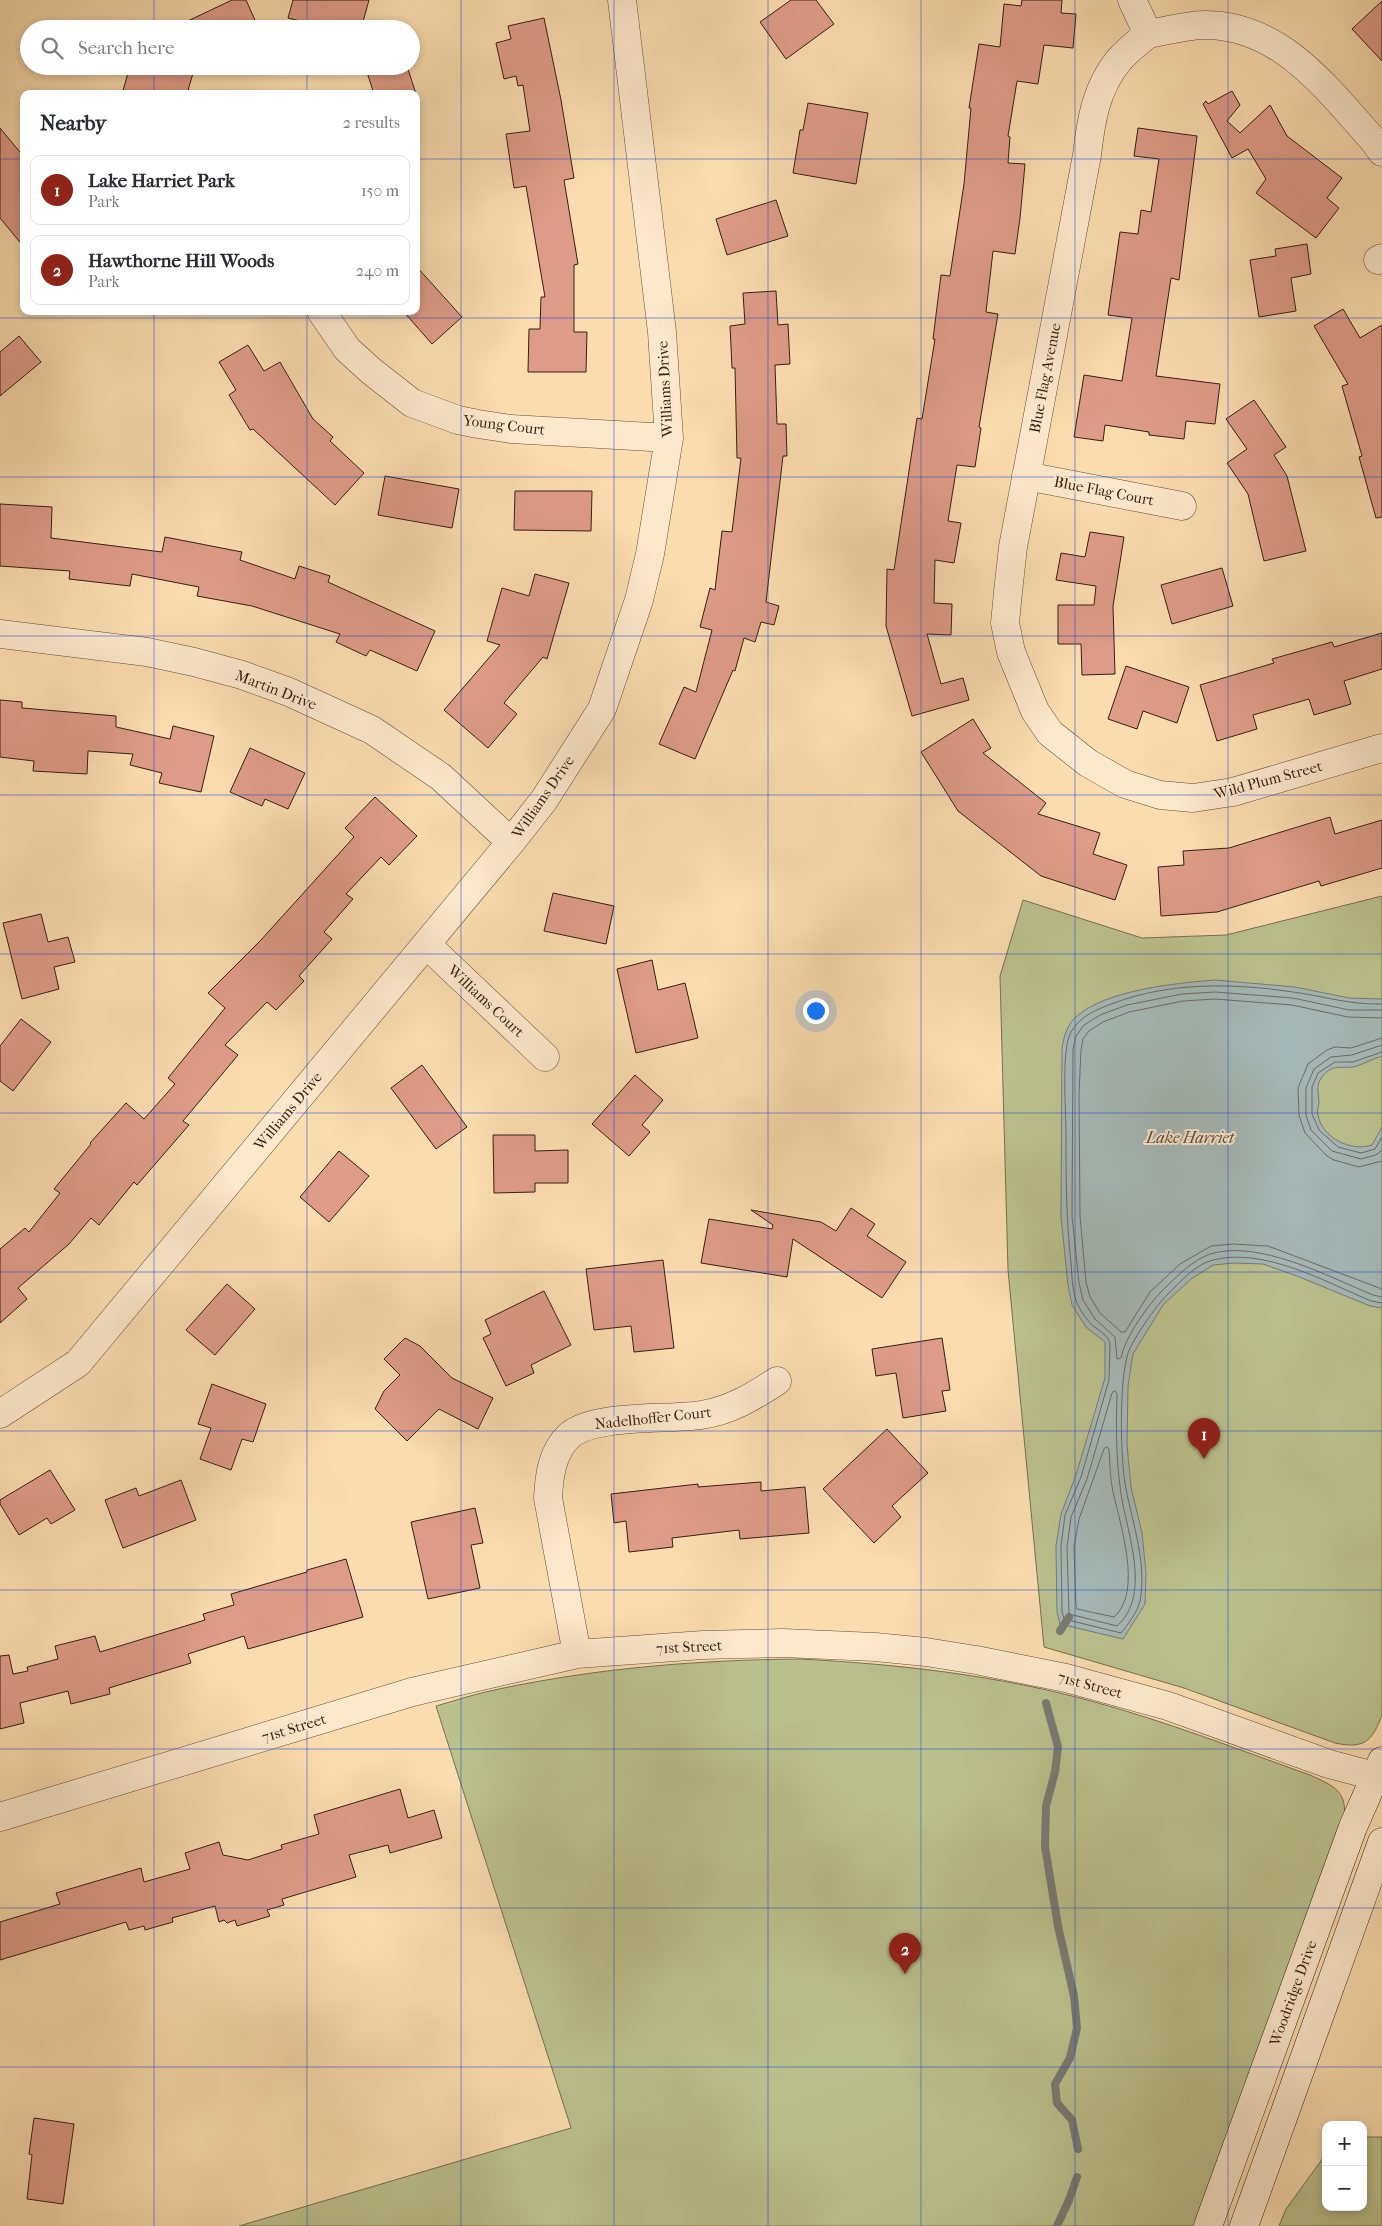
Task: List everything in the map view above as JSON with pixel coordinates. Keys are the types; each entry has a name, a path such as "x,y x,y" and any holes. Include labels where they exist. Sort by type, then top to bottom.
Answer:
{"street":[{"name":"Williams Drive","path":"0,1414 78,1364 511,842 544,800 602,709 639,600 650,554 669,438 662,332 622,0"},
{"path":"1132,0 1148,34 1207,25 1245,30 1275,44 1302,62 1382,152"},
{"name":"Blue Flag Avenue","path":"1050,733 1035,711 1022,682 1011,652 1005,623 1013,547 1087,154 1091,119 1100,92 1119,60 1148,34"},
{"name":"Young Court","path":"325,315 348,349 370,370 412,403 458,420 503,428 669,438"},
{"name":"Blue Flag Court","path":"1026,476 1182,506"},
{"name":"Martin Drive","path":"0,634 147,652 242,675 289,692 372,730 441,777 511,842"},
{"name":"Wild Plum Street","path":"1050,733 1088,763 1125,784 1160,795 1193,798 1233,792 1382,748"},
{"name":"Williams Court","path":"427,945 546,1057"},
{"name":"Nadelhoffer Court","path":"577,1654 548,1498 549,1475 556,1455 570,1435 586,1426 610,1422 702,1415 720,1411 746,1400 778,1381"},
{"name":"71st Street","path":"0,1817 412,1692 577,1654 783,1643 875,1647 976,1660 1066,1678 1168,1706 1329,1764 1380,1772"},
{"name":"Woodridge Drive","path":"1208,2226 1353,1827 1380,1772"},
{"path":"1244,2226 1382,1842"}],"green space":[{"path":"1382,896 1382,1715 1375,1732 1366,1741 1360,1744 1345,1745 1184,1688 1044,1647 1008,1270 1000,976 1023,900 1142,938 1226,935"},
{"path":"799,1659 873,1664 946,1672 1055,1692 1146,1717 1201,1736 1310,1775 1338,1791 1344,1803 1344,1821 1196,2226 239,2226 571,2128 436,1706 499,1689 611,1671 686,1663"},
{"path":"1367,2137 1382,2137 1382,2226 1279,2226 1286,2209 1322,2160 1322,2211 1367,2211"}],"water":[{"name":"Lake Harriet","path":"1215,980 1295,987 1349,998 1382,999 1382,1056 1357,1066 1334,1068 1326,1072 1319,1083 1318,1115 1325,1130 1331,1136 1347,1145 1364,1147 1372,1145 1382,1127 1382,1308 1370,1306 1263,1264 1234,1263 1213,1265 1191,1279 1163,1305 1133,1354 1128,1386 1127,1445 1131,1487 1142,1533 1146,1573 1145,1604 1123,1639 1060,1624 1057,1612 1056,1546 1061,1514 1076,1475 1105,1378 1105,1342 1086,1327 1072,1305 1068,1285 1061,1217 1062,1048 1066,1031 1073,1020 1089,1008 1105,1000 1142,989"}],"building":[{"path":"232,0 246,0 255,20 190,20"},
{"path":"293,0 369,0 363,20 296,20 288,18"},
{"path":"791,0 816,0 834,24 786,59 760,22"},
{"path":"1022,0 1062,0 1061,13 1076,14 1073,48 1044,45 1038,84 1017,81 1008,136 1010,137 1008,163 1025,164 1015,254 993,251 986,312 998,314 979,427 981,428 975,467 957,465 948,521 961,523 954,563 935,560 934,603 952,604 951,635 927,634 941,684 963,678 969,700 912,716 886,626 887,569 894,570 917,418 922,419 935,339 933,339 941,275 950,276 964,184 971,108 969,108 979,44 1000,47 1004,4 1021,6"},
{"path":"1382,1 1382,61 1352,29"},
{"path":"544,18 561,100 574,178 564,180 578,264 574,265 574,332 587,332 586,372 528,372 529,329 540,329 541,297 545,297 526,186 514,188 506,134 530,131 523,85 518,86 516,76 504,79 496,43 511,39 508,26"},
{"path":"127,75 192,75 188,90 123,90"},
{"path":"368,75 410,75 415,90 373,90"},
{"path":"1232,91 1240,105 1227,121 1240,133 1270,105 1287,136 1342,178 1327,198 1339,208 1316,238 1256,193 1266,179 1248,149 1232,158 1203,104 1206,101 1208,104"},
{"path":"808,103 868,113 856,184 793,173 800,130 803,130"},
{"path":"0,128 20,152 20,242 0,218"},
{"path":"1138,128 1197,136 1179,280 1171,278 1156,376 1220,384 1215,424 1186,421 1184,439 1149,435 1149,432 1105,425 1103,441 1074,437 1084,375 1122,381 1132,318 1108,315 1120,232 1138,234 1141,210 1151,212 1159,159 1134,156"},
{"path":"776,200 788,236 727,255 716,219"},
{"path":"1307,244 1311,274 1291,278 1296,311 1259,317 1250,260 1276,256 1275,249"},
{"path":"420,270 462,317 432,344 407,315 420,315"},
{"path":"776,291 778,325 788,324 790,364 775,365 777,424 786,424 787,456 783,456 766,602 779,606 774,625 761,622 755,642 744,638 735,671 733,670 695,759 659,744 684,687 696,692 712,630 700,627 710,588 715,590 722,531 732,532 741,458 737,458 735,368 732,368 730,326 745,324 743,293"},
{"path":"1343,309 1360,338 1382,325 1382,517 1376,518 1359,457 1362,456 1342,386 1348,384 1314,326"},
{"path":"19,336 41,362 0,396 0,352"},
{"path":"248,345 264,371 280,362 313,419 333,437 330,441 364,473 335,505 253,429 250,430 229,395 236,390 219,362"},
{"path":"1254,400 1286,447 1274,455 1287,476 1306,551 1264,561 1248,494 1227,463 1247,449 1226,419"},
{"path":"385,476 459,489 452,528 378,515"},
{"path":"515,491 592,491 591,531 514,530"},
{"path":"0,504 52,507 51,538 162,552 165,537 242,552 240,560 295,579 299,566 330,576 328,582 435,631 417,671 370,650 366,656 336,642 340,634 252,606 197,596 199,587 132,574 130,586 69,579 70,571 0,566"},
{"path":"1090,532 1124,537 1113,606 1115,674 1082,675 1081,644 1058,644 1058,605 1094,605 1096,586 1056,580 1061,553 1085,557"},
{"path":"1222,568 1233,606 1172,624 1161,585"},
{"path":"535,574 569,583 547,659 543,657 504,703 517,714 488,748 444,710 500,645 487,641 502,588 529,596"},
{"path":"1382,633 1382,669 1344,681 1351,704 1314,715 1309,699 1253,715 1257,729 1217,741 1200,685 1274,663 1272,659 1332,642 1334,647"},
{"path":"1126,666 1189,687 1177,723 1143,711 1137,729 1108,719"},
{"path":"0,700 22,702 22,708 116,716 116,727 170,739 173,726 214,736 201,792 159,783 162,773 130,765 133,754 88,751 87,774 33,771 34,761 0,757"},
{"path":"973,719 991,748 983,753 1046,803 1038,814 1100,833 1093,854 1127,865 1115,900 1041,876 958,811 921,752"},
{"path":"250,748 305,773 288,809 265,799 262,806 230,792"},
{"path":"375,797 417,836 389,865 381,857 346,894 353,899 324,932 332,939 299,976 304,981 276,1010 267,1002 225,1045 238,1055 183,1121 189,1125 137,1185 134,1182 99,1225 91,1218 69,1244 18,1288 27,1299 0,1323 0,1249 25,1228 29,1232 60,1193 54,1189 90,1143 126,1103 144,1119 175,1084 168,1078 225,1008 208,993 261,940 354,837 345,828"},
{"path":"1330,817 1335,834 1382,820 1382,868 1321,886 1319,881 1217,912 1161,916 1158,867 1184,865 1183,851 1229,848"},
{"path":"553,893 614,906 606,944 544,931"},
{"path":"41,914 48,942 68,937 75,962 54,967 59,989 22,999 3,923"},
{"path":"652,960 658,990 685,983 698,1038 636,1053 617,969"},
{"path":"21,1019 51,1042 13,1091 0,1081 0,1046"},
{"path":"422,1065 467,1127 436,1149 391,1088"},
{"path":"635,1075 663,1100 642,1125 650,1132 629,1156 592,1124"},
{"path":"493,1135 535,1135 535,1151 568,1150 568,1183 535,1183 535,1192 494,1193"},
{"path":"339,1151 369,1176 329,1222 300,1197"},
{"path":"851,1208 875,1224 867,1236 906,1262 882,1298 793,1239 787,1277 701,1263 709,1219 772,1229 773,1225 751,1210 821,1222 836,1231"},
{"path":"663,1260 674,1348 634,1352 631,1326 594,1330 586,1269"},
{"path":"227,1284 255,1309 215,1355 186,1330"},
{"path":"544,1291 571,1345 531,1365 534,1373 506,1386 483,1338 491,1334 485,1320"},
{"path":"405,1338 420,1346 452,1378 493,1398 478,1429 439,1409 407,1441 375,1409 384,1391 400,1375 384,1359"},
{"path":"942,1338 950,1390 942,1391 946,1411 903,1418 896,1373 876,1376 872,1349"},
{"path":"212,1384 266,1404 253,1442 242,1439 231,1470 200,1459 211,1428 198,1424"},
{"path":"887,1429 928,1473 892,1506 901,1517 874,1543 823,1489"},
{"path":"50,1470 75,1510 51,1524 47,1518 19,1535 0,1504 0,1500"},
{"path":"181,1480 196,1520 123,1548 105,1500 136,1488 139,1496"},
{"path":"761,1482 761,1491 805,1487 809,1533 740,1539 739,1530 672,1538 673,1547 629,1552 626,1521 614,1523 611,1494 698,1484 698,1487"},
{"path":"475,1508 483,1543 471,1545 480,1588 428,1599 411,1522"},
{"path":"346,1559 363,1617 248,1649 244,1636 188,1654 191,1663 109,1688 110,1694 71,1704 68,1691 20,1703 24,1723 0,1729 0,1656 9,1655 13,1674 28,1671 27,1667 58,1659 55,1646 95,1636 100,1652 205,1620 203,1614 234,1605 231,1594"},
{"path":"400,1789 408,1818 434,1810 442,1838 390,1853 388,1845 349,1855 356,1877 282,1899 284,1905 267,1910 270,1916 237,1926 235,1920 227,1923 224,1920 219,1922 215,1906 172,1918 173,1922 145,1930 144,1926 129,1930 126,1922 0,1960 0,1922 60,1904 56,1893 141,1868 144,1882 190,1869 185,1853 219,1842 223,1855 248,1860 282,1849 281,1845 319,1834 314,1815"},
{"path":"34,2118 74,2124 63,2204 27,2199 32,2155 29,2154"}],"waterway":[{"path":"1060,1631 1069,1617"},
{"path":"1046,1703 1058,1747 1055,1772 1046,1806 1045,1847 1058,1926 1074,1996 1077,2028 1070,2058 1055,2084 1057,2103 1072,2120 1078,2149"},
{"path":"1057,2226 1077,2177"}],"place":[{"name":"Lake Harriet Park","path":"1204,1459"},
{"name":"Hawthorne Hill Woods","path":"905,1974"}]}
